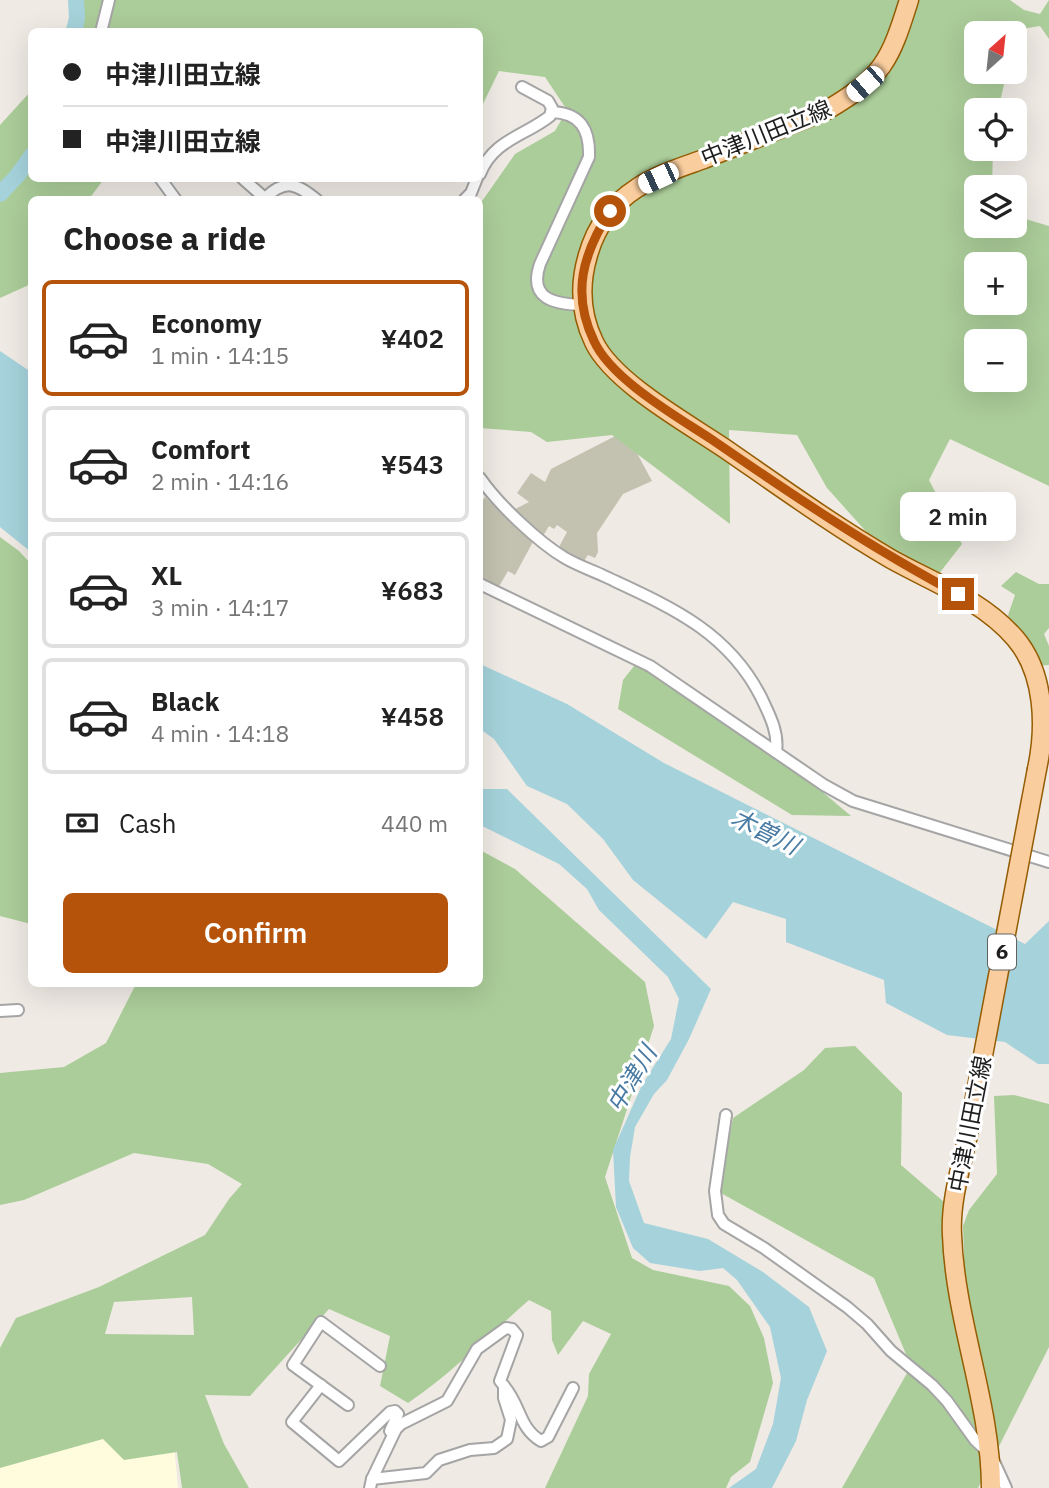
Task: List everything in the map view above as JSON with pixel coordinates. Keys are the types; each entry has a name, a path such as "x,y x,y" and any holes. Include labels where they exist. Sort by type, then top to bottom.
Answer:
{"main road":[{"name":"中津川田立線","path":"909,0 895,44 877,74 853,95 827,110 637,188 610,211 593,238 581,287 582,305 594,342 608,362 648,396 862,541 981,606 1016,639 1034,671 1045,708 1041,766 956,1191 951,1232 955,1278 991,1455 991,1488"}],"street":[{"path":"102,28 109,0"},
{"path":"522,87 548,101 552,112"},
{"path":"552,112 568,113 579,121 587,138 589,157 540,264 537,283 542,294 552,301 582,305"},
{"path":"483,166 494,150 513,136 547,119 552,112"},
{"path":"247,182 263,196"},
{"path":"269,196 281,186 291,185 302,188 312,196"},
{"path":"483,482 504,507 564,558 676,610 704,629 734,655 754,683 768,710 778,739 776,752"},
{"path":"483,585 650,666 824,785 853,801 1049,862"},
{"path":"0,1011 18,1010"},
{"path":"726,1115 715,1191 718,1215 724,1224 777,1256 867,1324 891,1351 947,1401 975,1440 991,1455 1006,1488"},
{"path":"348,1405 293,1365 321,1322 380,1366"},
{"path":"371,1484 390,1439 401,1424 447,1401 477,1349 506,1328 512,1329 517,1335 500,1381 513,1397 528,1434 541,1441 548,1437 573,1388"},
{"path":"321,1385 292,1422 339,1461 390,1412 395,1411 398,1414 390,1428 390,1439"},
{"path":"371,1484 426,1473 439,1460 470,1450 494,1448 507,1438 511,1420 504,1398 504,1387"}],"shaded area":[{"path":"625,431 652,481 623,494 597,533 598,552 595,558 588,555 584,561 559,547 567,532 557,525 554,529 549,526 543,536 513,510 529,502 517,493 531,473 545,482 551,469"},
{"path":"485,497 508,520 534,540 515,575 508,571 498,588 483,580"},
{"path":"103,1434 174,1445 178,1488 0,1488 0,1457"}],"green space":[{"path":"75,0 1010,0 1024,10 1040,14 1049,0 1049,39 1040,26 1027,28 1027,21 964,21 964,84 1004,84 1001,98 964,98 964,161 993,161 992,175 964,175 964,238 1027,238 1027,220 1049,226 1049,486 950,439 929,480 962,544 938,575 871,537 827,488 797,435 729,430 730,524 612,435 547,442 531,432 483,428 483,200 515,154 555,131 567,110 545,77 499,71 483,104 483,28 66,28"},
{"path":"28,94 28,182 102,182 91,196 28,196 28,285 0,298 0,125"},
{"path":"0,537 28,561 28,923 0,916"},
{"path":"1016,572 1039,584 1049,584 1049,628 1044,634 1049,646 1049,665 1035,666 1008,615 1015,595 1001,586"},
{"path":"638,661 736,719 851,816 792,815 618,709 623,680"},
{"path":"483,852 515,869 645,982 654,1026 605,1177 632,1258 653,1270 729,1286 750,1306 764,1338 773,1383 750,1462 731,1477 726,1488 545,1488 588,1396 589,1374 611,1334 583,1321 558,1355 552,1340 551,1311 529,1300 455,1366 408,1403 380,1386 390,1336 329,1309 250,1396 205,1395 224,1444 249,1488 182,1488 177,1452 124,1460 103,1439 0,1468 0,1348 16,1318 99,1287 205,1235 242,1184 208,1164 134,1153 24,1200 0,1205 0,1073 64,1067 106,1043 134,987 483,987","holes":["192,1297 194,1335 105,1334 114,1302"]},
{"path":"855,1046 902,1093 901,1165 944,1202 945,1256 964,1255 963,1226 969,1210 997,1174 994,1096 1014,1095 1049,1104 1049,1347 978,1488 842,1488 911,1366 874,1278 719,1192 733,1118 804,1070 825,1048"}],"water":[{"path":"0,351 28,370 28,550 0,527"},
{"name":"木曽川","path":"483,665 567,704 664,763 1025,944 1049,921 1049,1064 1038,1064 1005,1042 947,1035 886,1003 884,980 786,942 786,919 733,902 706,939 633,880 603,839 567,804 527,786 494,739 483,731"},
{"path":"483,789 507,789 711,989 667,1080 654,1094 635,1127 629,1181 644,1223 708,1239 763,1272 809,1307 827,1351 807,1400 796,1441 772,1488 729,1488 756,1469 773,1424 781,1378 770,1327 737,1280 723,1268 700,1271 650,1263 633,1248 616,1207 613,1150 642,1085 671,1039 679,999 668,977 599,910 587,889 559,864 483,826"}],"waterway":[{"path":"75,28 76,0"},
{"path":"0,194 28,161"}],"route":[{"path":"610,211 593,238 581,287 587,323 594,342 608,362 648,396 822,515 862,541 958,594"}],"water label":[{"name":"中津川","path":"632,1079"}]}
